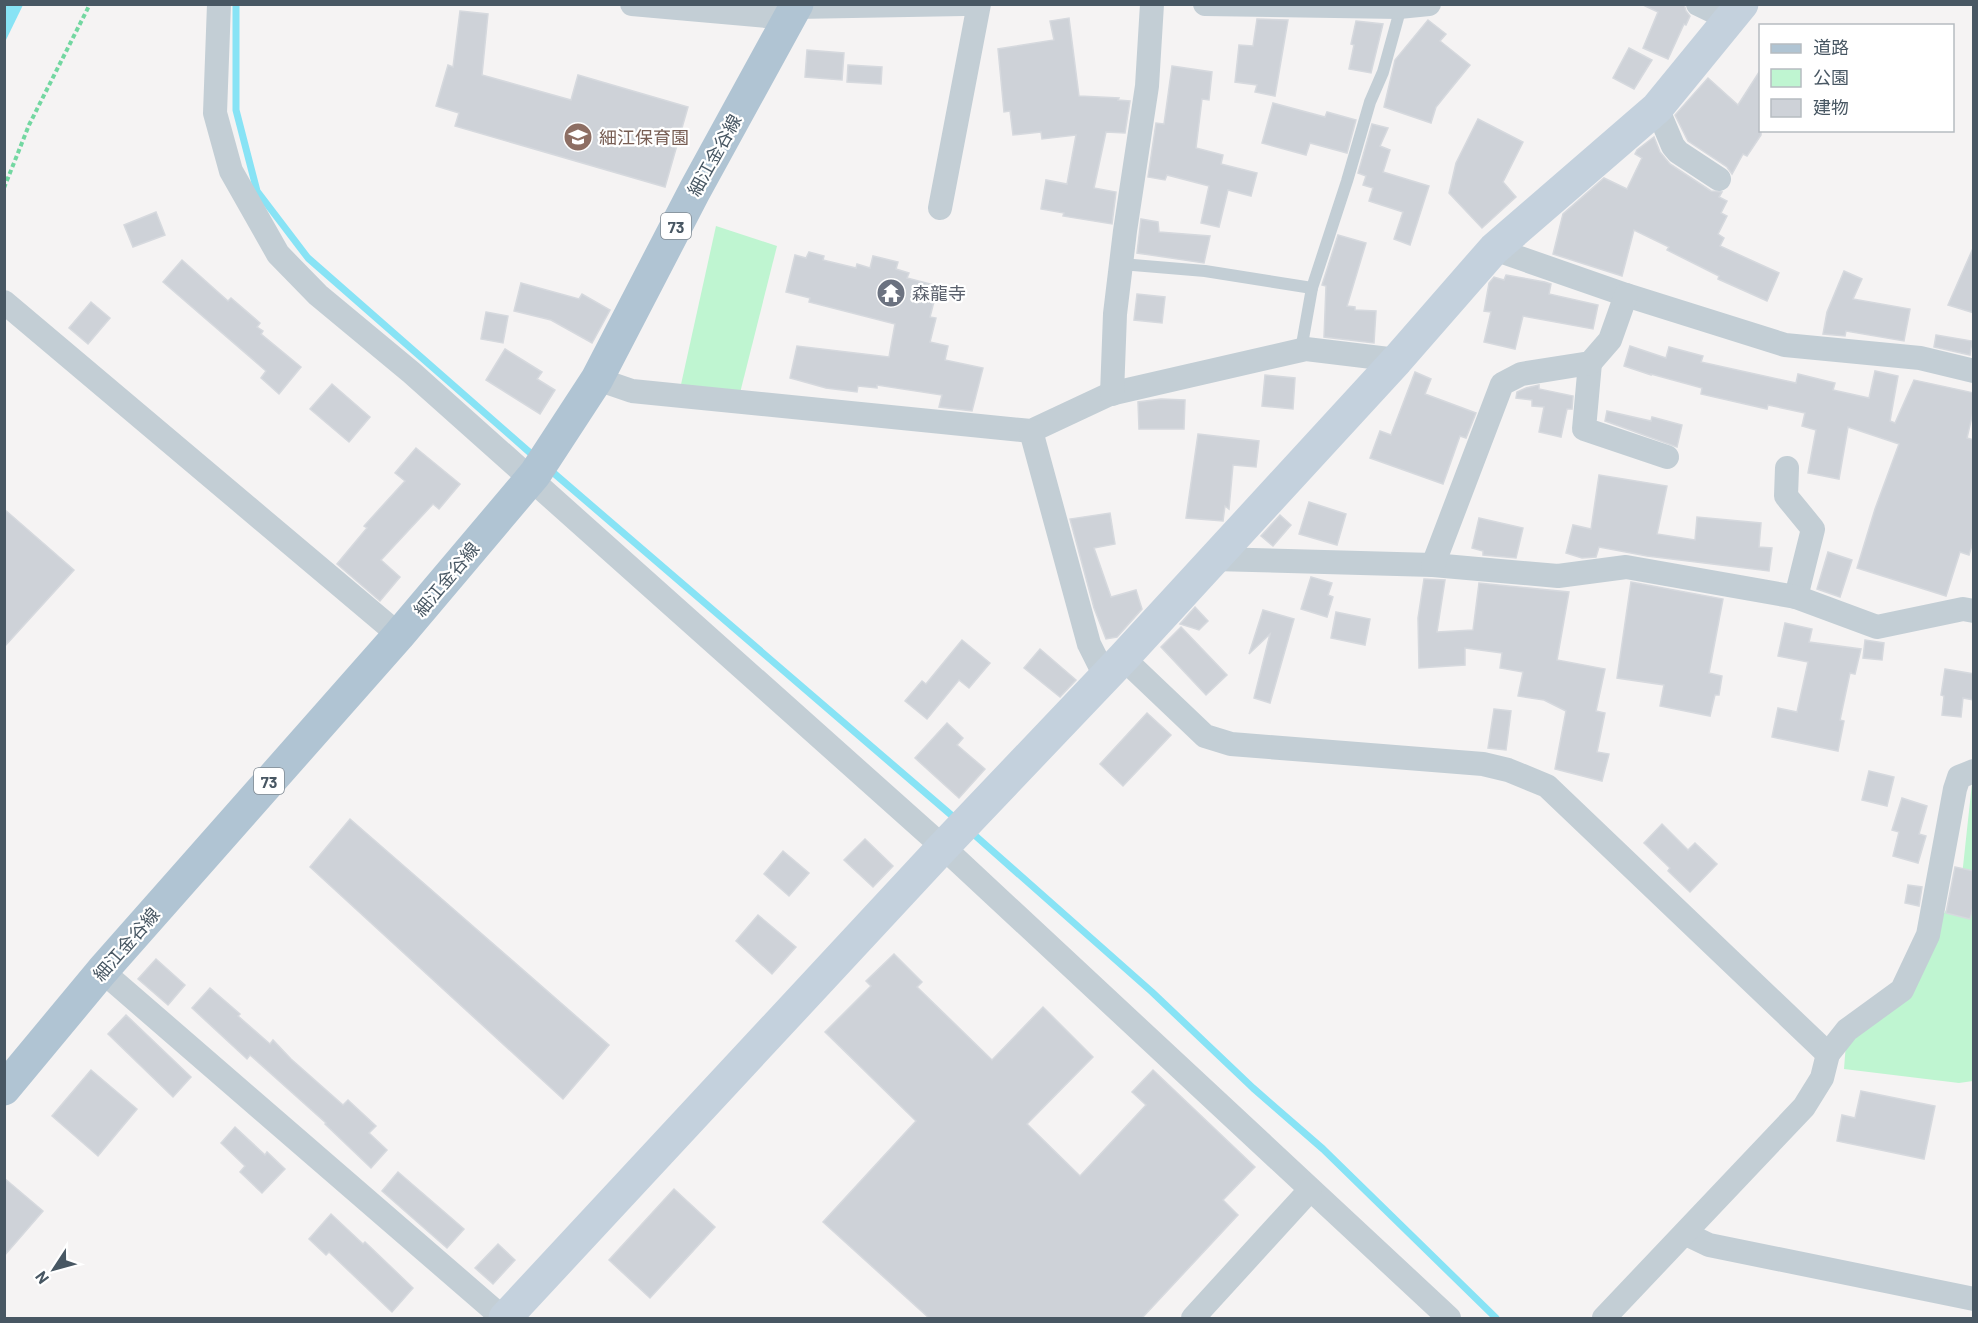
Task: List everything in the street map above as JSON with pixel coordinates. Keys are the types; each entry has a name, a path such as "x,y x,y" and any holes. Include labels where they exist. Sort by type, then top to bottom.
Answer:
{"main road":[{"name":"細江金谷線","path":"4,1089 102,971 399,635 533,477 597,379 695,190 796,6"}],"street":[{"path":"219,4 215,113 231,171 278,254 318,295 957,833 1310,1190 1449,1318"},
{"path":"632,4 766,16 796,6 964,4"},
{"path":"940,208 979,4"},
{"path":"1112,394 1115,314 1147,86 1152,4"},
{"path":"1205,4 1401,7 1430,4"},
{"path":"102,971 504,1318 1114,667 1397,360 1494,249 1657,108 1737,12 1698,4"},
{"path":"1657,108 1678,152 1719,179"},
{"path":"1494,249 1626,295 1785,345 1920,358 1974,371"},
{"path":"1626,295 1610,340 1590,363 1584,429 1667,458"},
{"path":"4,302 399,635"},
{"path":"597,379 632,390 1031,431 1112,394 1306,349 1397,360"},
{"path":"1433,566 1502,384 1521,374 1590,363"},
{"path":"1031,431 1089,644 1114,667 1205,736 1231,744 1483,764 1508,770 1547,786 1828,1054"},
{"path":"1787,468 1786,496 1813,529 1796,597"},
{"path":"1213,559 1433,566 1558,576 1626,567 1796,597 1877,627 1964,609 1974,610"},
{"path":"1604,1318 1804,1107 1822,1078 1828,1054 1847,1030 1902,990 1928,935 1955,789 1959,777 1974,771"},
{"path":"1193,1318 1310,1190"},
{"path":"1686,1234 1709,1245 1974,1299"}],"lane":[{"path":"1301,350 1312,288 1370,102 1383,72 1401,7"},
{"path":"1121,264 1205,271 1312,288"}],"path":[{"path":"4,188 29,125 90,4"}],"green space":[{"path":"716,226 777,246 740,393 680,389"},
{"path":"1973,774 1973,1081 1959,1083 1844,1069 1847,1030 1915,962 1961,885"}],"water":[{"path":"4,5 23,5 5,42"}],"building":[{"path":"1641,4 1684,4 1690,16 1668,59 1643,48 1658,12"},
{"path":"460,11 488,14 482,75 571,100 578,75 688,107 665,187 455,126 459,113 436,106 448,65 453,67"},
{"path":"1069,18 1079,96 1119,98 1118,100 1130,101 1125,133 1106,132 1094,188 1116,192 1112,224 1063,216 1064,213 1041,209 1046,180 1067,184 1076,135 1042,139 1041,132 1013,135 1010,111 1004,112 998,49 1054,40 1050,21"},
{"path":"1257,19 1288,20 1275,96 1255,92 1257,85 1235,82 1239,45 1253,46"},
{"path":"1428,20 1446,34 1440,41 1470,65 1436,107 1431,123 1384,107 1395,60"},
{"path":"1356,21 1383,24 1371,73 1349,69"},
{"path":"1629,48 1652,60 1634,89 1613,78"},
{"path":"807,50 844,53 842,80 805,77"},
{"path":"848,65 882,67 881,84 847,82"},
{"path":"1172,66 1212,72 1209,100 1202,99 1196,148 1223,155 1221,164 1257,173 1251,196 1228,190 1219,227 1201,223 1209,186 1167,175 1165,180 1148,177 1156,123 1164,124"},
{"path":"1759,72 1759,132 1761,135 1747,156 1743,154 1732,174 1727,167 1688,141 1675,115 1708,78 1738,105"},
{"path":"1273,103 1325,117 1327,112 1356,120 1347,153 1310,143 1306,155 1262,143"},
{"path":"1478,119 1523,142 1503,182 1516,197 1482,228 1449,193 1456,163"},
{"path":"1372,124 1388,128 1380,146 1390,150 1383,172 1429,186 1410,245 1394,239 1403,212 1369,201 1373,188 1363,185 1366,176 1358,173"},
{"path":"1654,137 1660,152 1670,164 1711,191 1722,192 1719,197 1727,201 1721,213 1727,216 1718,234 1724,238 1720,246 1779,273 1767,301 1718,279 1719,276 1667,250 1669,247 1634,230 1622,276 1553,254 1563,214 1604,178 1627,189 1642,158 1635,154 1637,150"},
{"path":"156,212 165,235 133,247 124,225"},
{"path":"1141,219 1158,222 1159,232 1210,236 1204,263 1137,253"},
{"path":"1338,235 1366,243 1347,306 1355,307 1355,310 1376,311 1374,343 1324,337 1326,286 1322,285"},
{"path":"1974,246 1974,313 1948,305"},
{"path":"809,252 824,256 823,260 856,268 857,264 870,268 873,256 898,262 896,269 909,273 907,278 938,286 930,317 936,318 930,342 948,346 945,360 983,368 972,411 939,407 942,395 877,385 877,388 858,386 857,392 826,388 790,378 797,346 889,357 895,324 809,302 810,298 786,292 795,255 806,258"},
{"path":"182,260 228,301 231,298 260,323 257,327 263,331 261,334 301,367 279,394 261,378 266,371 163,282"},
{"path":"1844,271 1862,279 1853,299 1910,309 1904,341 1846,331 1845,336 1823,334 1827,312"},
{"path":"1506,275 1545,282 1551,284 1549,294 1598,305 1593,329 1523,316 1515,349 1484,342 1491,312 1484,311 1489,283 1494,277 1504,280"},
{"path":"521,283 579,299 582,294 610,310 592,343 551,320 514,311"},
{"path":"1137,294 1165,297 1162,323 1134,320"},
{"path":"91,302 110,318 88,344 69,328"},
{"path":"486,312 508,316 503,343 481,339"},
{"path":"1936,335 1972,341 1970,355 1934,347"},
{"path":"1630,346 1666,358 1669,347 1703,356 1701,362 1796,383 1798,374 1835,383 1833,390 1869,398 1875,371 1898,376 1890,421 1895,423 1914,380 1974,393 1974,408 1967,438 1974,440 1974,539 1969,555 1960,552 1946,596 1857,568 1875,509 1899,444 1848,427 1839,479 1808,473 1816,430 1802,426 1805,413 1768,405 1767,409 1701,394 1702,388 1624,366"},
{"path":"505,349 542,372 537,379 555,390 540,414 486,380"},
{"path":"1415,372 1431,379 1425,394 1476,413 1466,438 1460,436 1443,484 1370,458 1380,431 1391,435"},
{"path":"1265,375 1295,378 1293,409 1262,406"},
{"path":"332,384 370,417 349,442 310,409"},
{"path":"1539,385 1539,389 1573,396 1572,409 1567,409 1561,437 1539,432 1544,407 1532,406 1532,400 1516,398 1517,392"},
{"path":"1161,399 1185,400 1184,429 1139,429 1138,402"},
{"path":"1607,411 1651,421 1652,417 1682,425 1677,447 1605,421"},
{"path":"1198,434 1259,441 1256,467 1233,465 1229,509 1225,506 1223,521 1186,518"},
{"path":"416,448 460,484 439,509 433,504 381,560 400,577 380,601 337,564 367,528 364,526 405,481 395,473"},
{"path":"1599,475 1667,486 1657,534 1695,540 1697,517 1761,523 1759,547 1772,548 1769,571 1647,556 1599,547 1596,557 1582,558 1566,553 1573,525 1591,529"},
{"path":"1309,502 1346,514 1337,545 1299,534"},
{"path":"4,509 74,570 4,647"},
{"path":"1110,513 1115,544 1094,548 1111,597 1136,590 1142,609 1117,637 1106,639 1094,608 1070,519"},
{"path":"1280,515 1291,525 1273,546 1261,536"},
{"path":"1479,518 1523,528 1516,558 1483,555 1483,551 1472,548"},
{"path":"1828,552 1852,560 1840,597 1817,589"},
{"path":"1311,577 1332,583 1328,595 1333,597 1327,617 1301,609"},
{"path":"1424,579 1445,580 1437,632 1473,630 1479,583 1569,592 1557,660 1605,669 1596,711 1605,713 1597,752 1609,754 1602,781 1555,769 1566,711 1544,700 1518,696 1523,672 1500,668 1502,653 1465,648 1465,665 1419,668 1418,618"},
{"path":"1631,582 1723,599 1709,673 1722,676 1719,695 1715,695 1710,716 1660,706 1664,685 1617,678"},
{"path":"1195,607 1208,621 1199,630 1180,624"},
{"path":"1263,610 1294,619 1270,703 1254,698 1270,634 1249,654"},
{"path":"1336,612 1370,619 1365,645 1331,638"},
{"path":"1785,623 1812,629 1809,642 1861,649 1855,674 1850,673 1840,720 1844,721 1838,751 1772,737 1778,708 1797,712 1808,662 1778,656"},
{"path":"1181,627 1227,675 1206,695 1161,647"},
{"path":"962,640 990,663 969,688 959,680 927,719 905,701 922,681 926,684"},
{"path":"1865,640 1884,643 1882,660 1863,658"},
{"path":"1040,649 1076,680 1060,697 1024,668"},
{"path":"1945,669 1974,674 1974,700 1963,698 1961,717 1942,715 1944,696 1941,695"},
{"path":"1494,709 1511,711 1506,750 1488,748"},
{"path":"1147,713 1171,735 1123,786 1100,764"},
{"path":"947,723 963,738 957,745 985,769 959,798 915,758"},
{"path":"1869,771 1894,777 1887,806 1862,800"},
{"path":"1902,798 1927,806 1919,834 1926,836 1918,863 1893,856 1899,832 1892,830"},
{"path":"350,819 609,1045 563,1099 310,867"},
{"path":"1662,824 1688,850 1695,843 1717,864 1690,892 1668,871 1670,868 1644,843"},
{"path":"865,839 893,866 873,887 844,860"},
{"path":"783,851 809,873 789,896 764,874"},
{"path":"1955,867 1974,871 1974,903 1970,919 1946,913"},
{"path":"1908,885 1922,887 1919,906 1905,903"},
{"path":"758,915 796,947 772,974 736,941"},
{"path":"894,954 922,982 917,987 992,1060 1043,1007 1093,1057 1027,1124 1080,1176 1146,1105 1132,1092 1153,1070 1255,1167 1223,1200 1238,1215 1142,1318 929,1318 823,1222 916,1121 825,1032 871,986 866,981"},
{"path":"156,959 185,985 168,1005 138,979"},
{"path":"210,988 270,1044 273,1040 343,1105 348,1100 376,1126 369,1133 387,1150 371,1168 326,1123 250,1055 247,1059 192,1008"},
{"path":"126,1015 191,1077 173,1097 108,1034"},
{"path":"91,1070 137,1109 98,1156 52,1116"},
{"path":"1861,1091 1935,1106 1924,1159 1837,1141 1842,1115 1855,1118"},
{"path":"235,1127 265,1155 267,1152 285,1169 262,1193 240,1172 245,1166 221,1143"},
{"path":"398,1172 464,1229 447,1248 382,1191"},
{"path":"4,1178 43,1211 4,1256"},
{"path":"674,1189 715,1227 650,1298 609,1260"},
{"path":"331,1214 363,1244 365,1242 413,1288 392,1312 329,1252 326,1255 309,1239"},
{"path":"498,1244 515,1260 493,1284 475,1268"}],"waterway":[{"path":"236,4 236,110 257,191 308,258 536,458"},
{"path":"549,469 957,820"},
{"path":"970,831 1152,992 1253,1088 1323,1149 1496,1318"}],"place":[{"name":"細江保育園","path":"578,137"},
{"name":"森龍寺","path":"891,293"}]}
